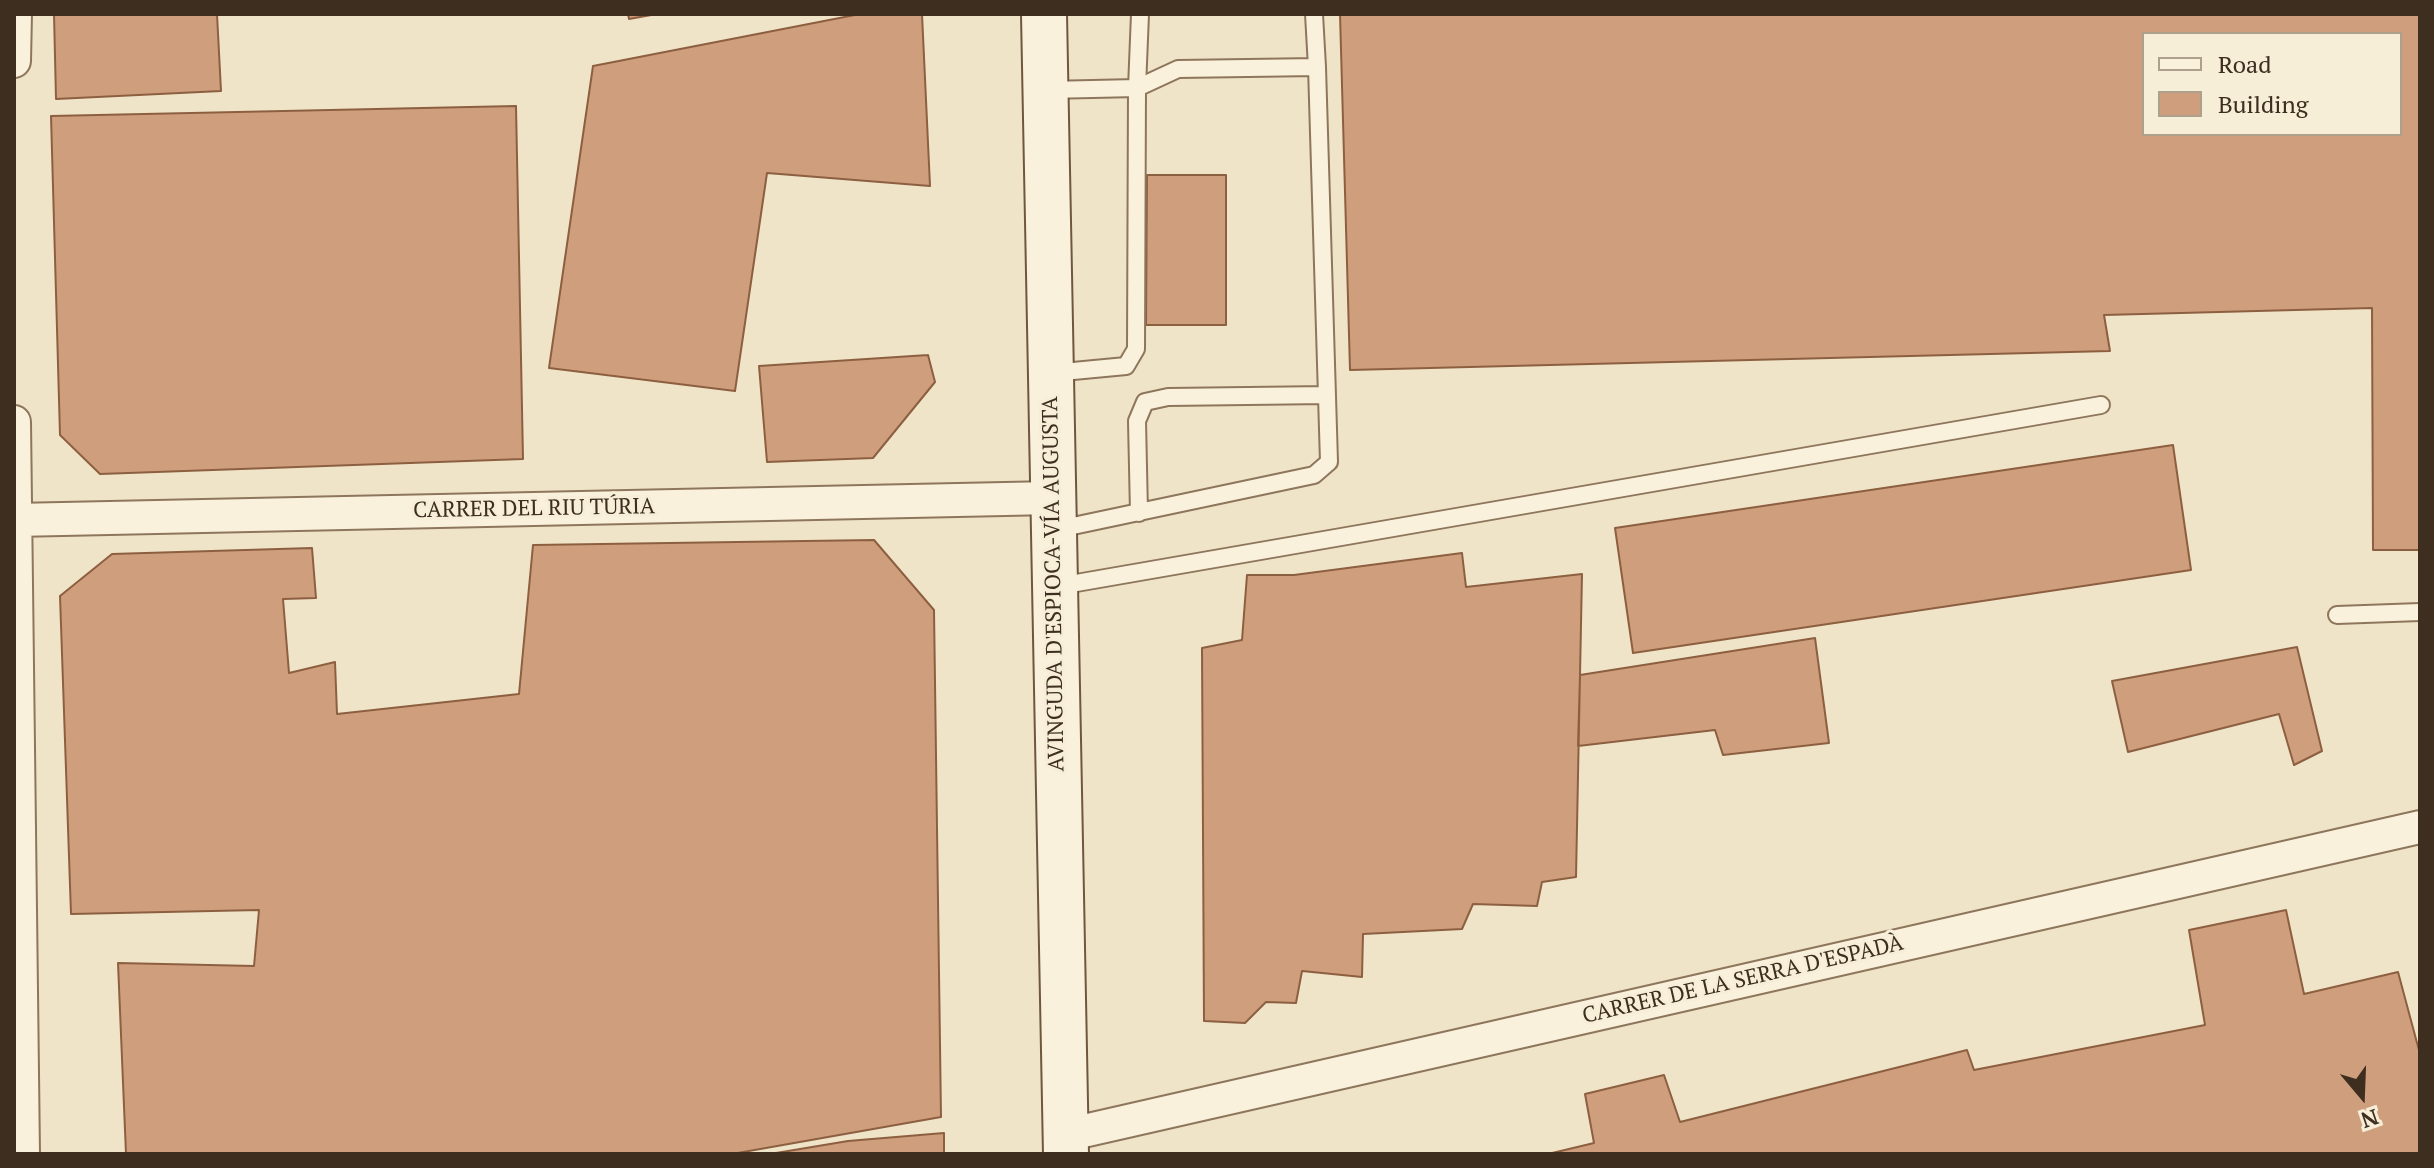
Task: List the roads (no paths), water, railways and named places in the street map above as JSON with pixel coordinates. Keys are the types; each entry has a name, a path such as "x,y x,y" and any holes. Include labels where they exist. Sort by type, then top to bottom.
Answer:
{"street":[{"path":"14,61 15,14"},
{"name":"AVINGUDA D'ESPIOCA-VÍA AUGUSTA","path":"1044,14 1066,1144"},
{"path":"14,422 23,1154"},
{"name":"CARRER DEL RIU TÚRIA","path":"15,520 1052,514"},
{"name":"CARRER DE LA SERRA D'ESPADÀ","path":"1066,1144 2420,827"}],"lane":[{"path":"1050,373 1126,366 1136,349 1140,14"},
{"path":"1052,514 1139,513 1314,475 1329,462 1314,14"},
{"path":"1045,90 1137,88 1178,69 1317,67"},
{"path":"1139,513 1137,421 1145,402 1168,397 1327,395"},
{"path":"1054,587 2101,405"},
{"path":"2337,615 2420,612"}]}
